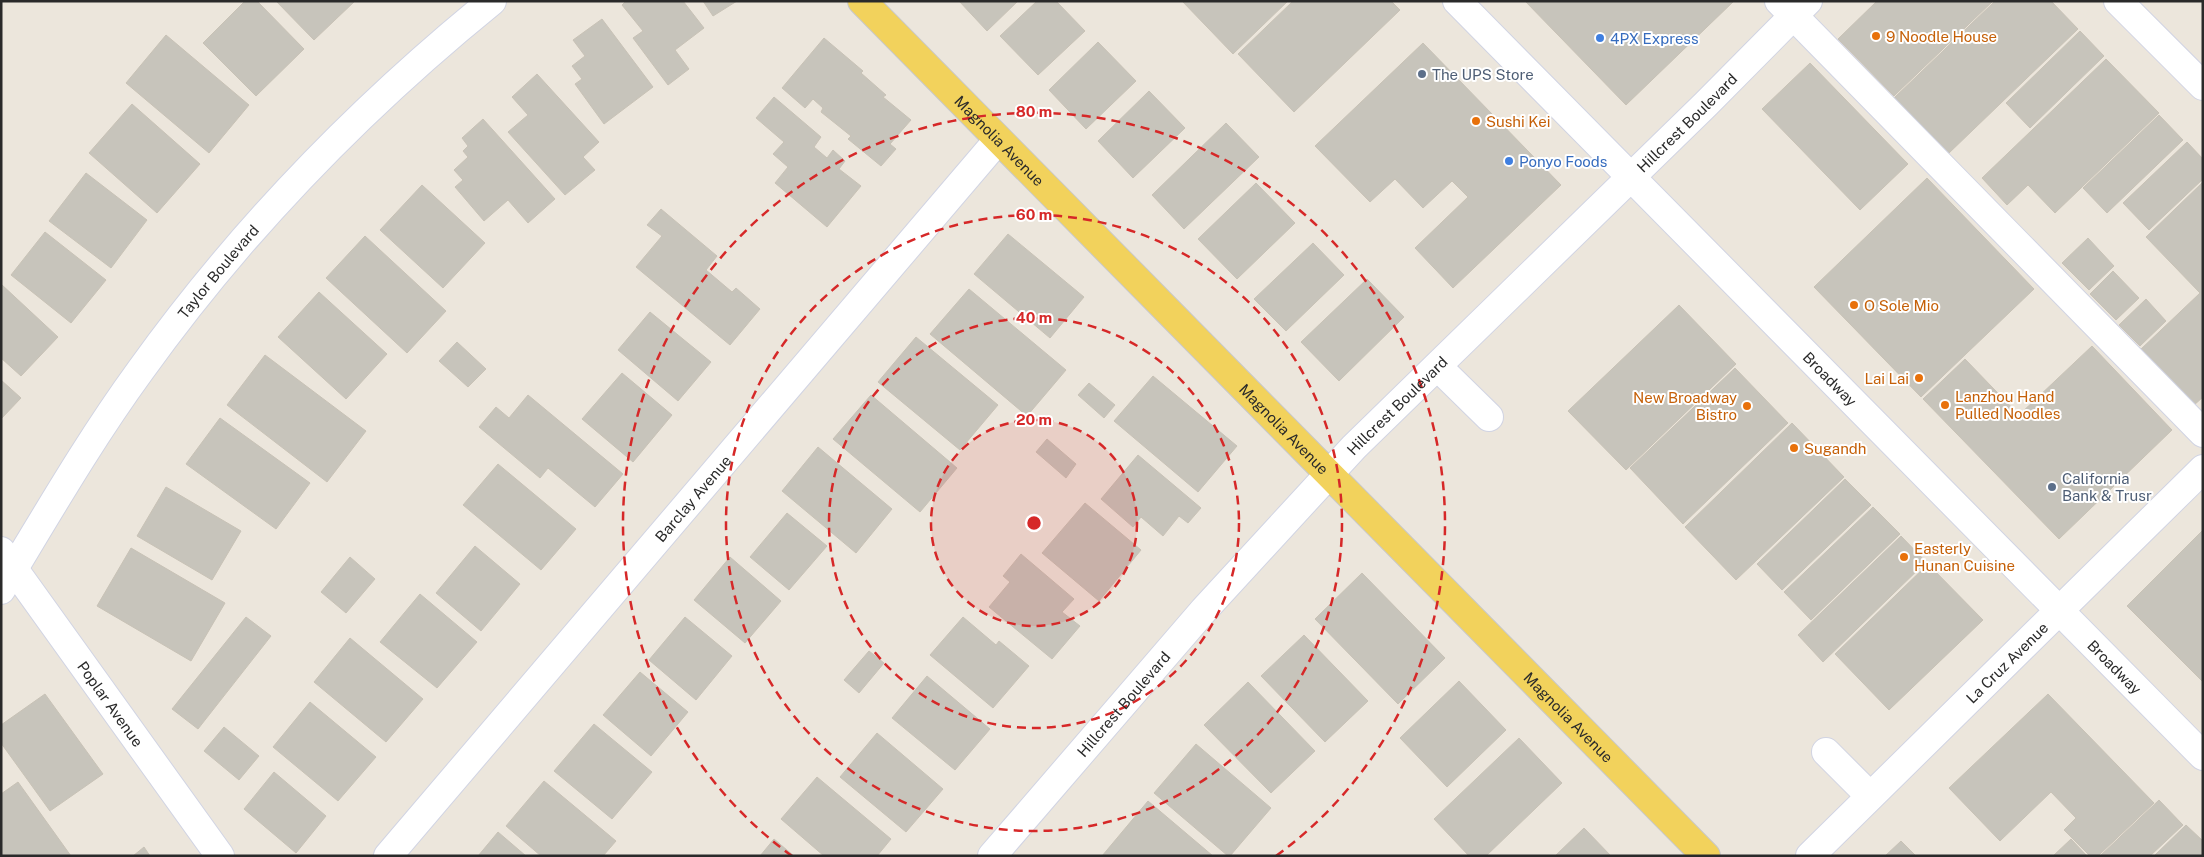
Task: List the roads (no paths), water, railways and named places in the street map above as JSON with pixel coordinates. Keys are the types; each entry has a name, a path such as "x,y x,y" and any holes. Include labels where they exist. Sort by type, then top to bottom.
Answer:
{"main road":[{"name":"Magnolia Avenue","path":"862,1 1706,856"}],"street":[{"name":"Taylor Boulevard","path":"6,570 140,370 209,282 288,192 376,102 492,1"},
{"name":"Broadway","path":"1457,1 2203,756"},
{"path":"2118,1 2203,86"},
{"name":"Hillcrest Boulevard","path":"992,856 1204,610 1329,474 1630,177 1794,6"},
{"path":"1794,6 2203,433"},
{"name":"Barclay Avenue","path":"388,856 998,140"},
{"path":"1438,367 1489,417"},
{"name":"La Cruz Avenue","path":"1810,856 2203,469"},
{"name":"Poplar Avenue","path":"6,570 220,856"},
{"path":"1826,752 1870,796"}],"place":[{"name":"9 Noodle House","path":"1876,36"},
{"name":"4PX Express","path":"1600,38"},
{"name":"The UPS Store","path":"1422,74"},
{"name":"Sushi Kei","path":"1476,121"},
{"name":"Ponyo Foods","path":"1509,161"},
{"name":"O Sole Mio","path":"1854,305"},
{"name":"Lai Lai","path":"1919,378"},
{"name":"Lanzhou Hand Pulled Noodles","path":"1945,405"},
{"name":"New Broadway Bistro","path":"1747,406"},
{"name":"Sugandh","path":"1794,448"},
{"name":"California Bank & Trusr","path":"2052,487"},
{"name":"Easterly Hunan Cuisine","path":"1904,557"}]}
